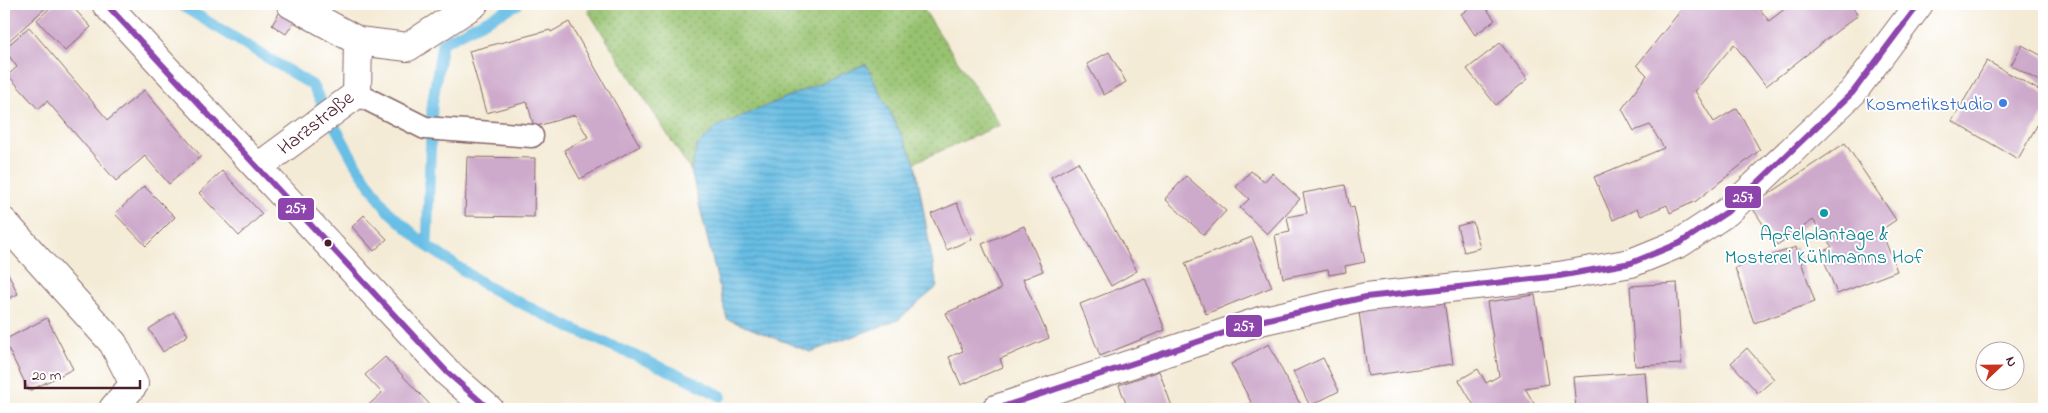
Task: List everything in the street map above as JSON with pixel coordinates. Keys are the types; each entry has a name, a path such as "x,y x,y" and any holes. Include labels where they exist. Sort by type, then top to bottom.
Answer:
{"main road":[{"name":"Harzstraße","path":"106,4 448,373 489,409"},
{"path":"291,4 358,42 408,47 474,4"},
{"path":"996,409 1260,322 1366,297 1559,276 1631,263 1680,243 1727,212 1853,92 1919,4"},
{"name":"Harzstraße","path":"258,167 304,131 352,98 358,42"},
{"path":"4,222 113,343 134,384 113,409"}],"lane":[{"path":"352,98 435,129 532,136"}],"green space":[{"path":"591,4 920,4 1000,125 915,162 866,65 697,146 691,171 588,11"}],"water":[{"path":"866,64 915,162 937,287 898,320 810,352 727,319 691,171 697,146 718,126"}],"building":[{"path":"4,4 50,4 4,45"},
{"path":"54,4 70,4 91,27 65,51 37,20"},
{"path":"357,4 384,4 383,12 357,7"},
{"path":"1475,4 1483,4 1495,20 1475,35 1461,14"},
{"path":"1686,4 1756,4 1769,21 1791,4 1850,4 1858,15 1766,86 1734,44 1695,91 1714,122 1737,108 1760,150 1696,201 1670,213 1667,205 1641,216 1637,209 1613,220 1594,177 1664,148 1650,125 1634,131 1622,109 1647,75 1637,65"},
{"path":"281,10 296,19 286,34 272,25"},
{"path":"569,22 640,146 580,179 564,150 588,137 575,115 534,127 527,102 486,113 469,51 550,30 551,32"},
{"path":"29,27 108,120 144,90 201,156 169,184 145,156 116,181 47,101 38,109 8,75 17,67 4,49"},
{"path":"1500,43 1528,79 1496,105 1467,69"},
{"path":"2022,45 2044,57 2044,84 2011,65"},
{"path":"1109,52 1126,82 1104,95 1087,64"},
{"name":"Kosmetikstudio","path":"1987,61 2044,93 2044,113 2018,159 1952,121"},
{"name":"Apfelplantage & Mosterei Kühlmanns Hof","path":"1845,143 1896,220 1881,230 1897,271 1837,294 1821,252 1832,247 1813,220 1777,245 1751,206"},
{"path":"467,157 535,158 534,217 465,216"},
{"path":"1078,162 1137,271 1111,286 1051,177"},
{"path":"222,171 262,214 239,236 199,193"},
{"path":"1251,171 1264,182 1272,173 1300,199 1267,234 1240,208 1249,199 1236,187"},
{"path":"1186,176 1226,211 1204,235 1165,199"},
{"path":"1345,185 1350,208 1354,207 1365,262 1345,266 1346,272 1329,275 1328,269 1283,278 1275,235 1290,232 1287,217 1307,213 1303,193"},
{"path":"144,186 175,217 146,246 115,214"},
{"path":"957,203 972,239 947,250 931,214"},
{"path":"364,215 387,239 374,251 352,227"},
{"path":"1473,222 1480,248 1464,252 1457,226"},
{"path":"1024,226 1043,271 1023,279 1049,338 1000,359 1003,367 961,385 949,357 963,351 946,313 1001,289 982,244"},
{"path":"1252,237 1272,287 1206,314 1185,263"},
{"path":"1796,247 1815,302 1754,323 1735,268"},
{"path":"4,265 18,294 4,301"},
{"path":"1145,278 1165,330 1100,356 1080,304"},
{"path":"1677,283 1682,364 1635,366 1630,286"},
{"path":"1535,295 1549,384 1525,388 1537,409 1476,409 1459,380 1478,369 1486,383 1499,376 1487,302"},
{"path":"1444,300 1453,364 1368,376 1359,312"},
{"path":"174,313 188,335 163,352 149,329"},
{"path":"47,318 73,369 29,391 4,340"},
{"path":"1269,344 1303,409 1248,409 1247,407 1252,404 1231,364"},
{"path":"1747,348 1774,379 1758,393 1731,363"},
{"path":"385,357 434,409 364,409 382,393 365,375"},
{"path":"1323,358 1339,391 1310,406 1293,372"},
{"path":"1159,371 1173,409 1128,409 1119,385"},
{"path":"1645,372 1648,409 1576,409 1573,377"}],"waterway":[{"path":"179,4 312,85 355,163 387,210 427,246 488,287 571,328 686,378 721,396"},
{"path":"427,246 432,106 442,43 518,4"}],"transit line":[{"name":"257","path":"106,4 448,373 489,409"},
{"name":"257","path":"996,409 1260,321 1366,297 1559,276 1631,263 1680,243 1727,212 1853,92 1919,4"}],"place":[{"name":"Kosmetikstudio","path":"2003,103"},
{"name":"Apfelplantage & Mosterei Kühlmanns Hof","path":"1824,213"}]}
